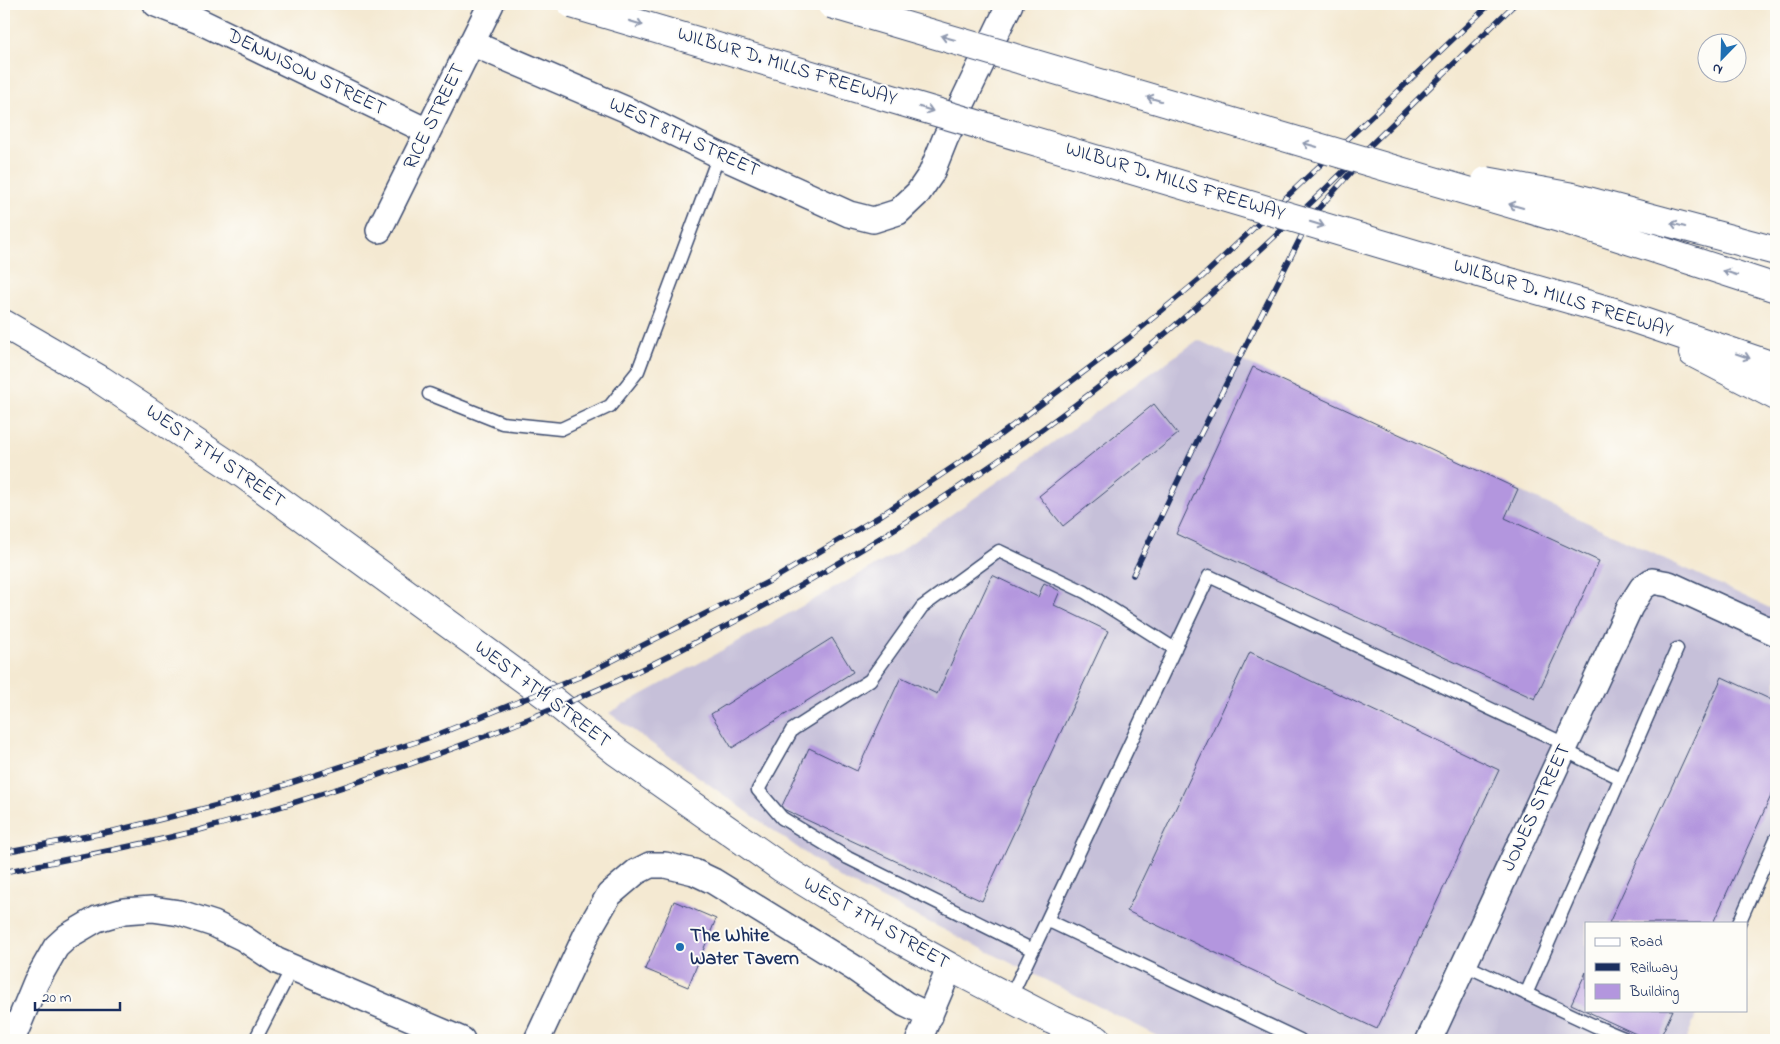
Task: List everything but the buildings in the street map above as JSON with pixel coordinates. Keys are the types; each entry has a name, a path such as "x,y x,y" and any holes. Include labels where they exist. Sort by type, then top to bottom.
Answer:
{"main road":[{"name":"WILBUR D. MILLS FREEWAY","path":"572,4 1614,312 1776,367"},
{"path":"831,4 1344,155 1568,208 1776,251"},
{"path":"1568,208 1776,288"},
{"path":"1614,312 1776,396"},
{"name":"WEST 7TH STREET","path":"4,324 101,380 243,474 550,698 617,752 782,868 883,930 950,967 1097,1040"}],"street":[{"name":"DENNISON STREET","path":"156,4 197,20 427,131"},
{"name":"RICE STREET","path":"380,230 490,4"},
{"name":"WEST 8TH STREET","path":"471,43 625,110 849,214 873,220 898,212 918,193 931,174 945,138 1010,4"},
{"name":"JONES STREET","path":"1429,1040 1630,607 1642,588 1652,581 1669,584 1776,633"},
{"path":"537,1040 588,931 609,895 636,872 650,865 665,865 694,872 713,881 854,968 905,1004 930,1016"},
{"path":"12,1040 36,982 56,947 68,936 97,919 124,911 152,909 180,913 214,924 243,938 277,961 462,1040"},
{"path":"919,1040 950,967"}],"lane":[{"path":"429,394 502,423 560,429 610,406 638,371 719,155"},
{"path":"1033,950 848,858 782,818 758,790 792,730 870,680 922,607 999,551 1085,592 1175,649"},
{"path":"1010,998 1209,576 1565,747 1620,778"},
{"path":"1526,994 1677,649"},
{"path":"1739,922 1776,839"},
{"path":"1048,920 1300,1040"},
{"path":"1465,965 1628,1040"},
{"path":"255,1040 292,968"}],"shaded area":[{"path":"1198,340 1776,611 1776,826 1735,922 1585,922 1585,1012 1697,1012 1686,1040 1166,1040 840,878 609,713 894,555"}],"railway":[{"path":"4,852 114,831 242,799 434,736 584,675 770,581 880,516 996,438 1129,338 1201,278 1490,4"},
{"path":"4,872 124,848 196,831 247,817 400,768 501,730 599,689 692,644 782,596 874,542 964,484 1052,422 1137,357 1283,229 1515,4"},
{"path":"1133,575 1193,449 1311,217 1352,171"}],"place":[{"name":"The White Water Tavern","path":"680,947"}]}
